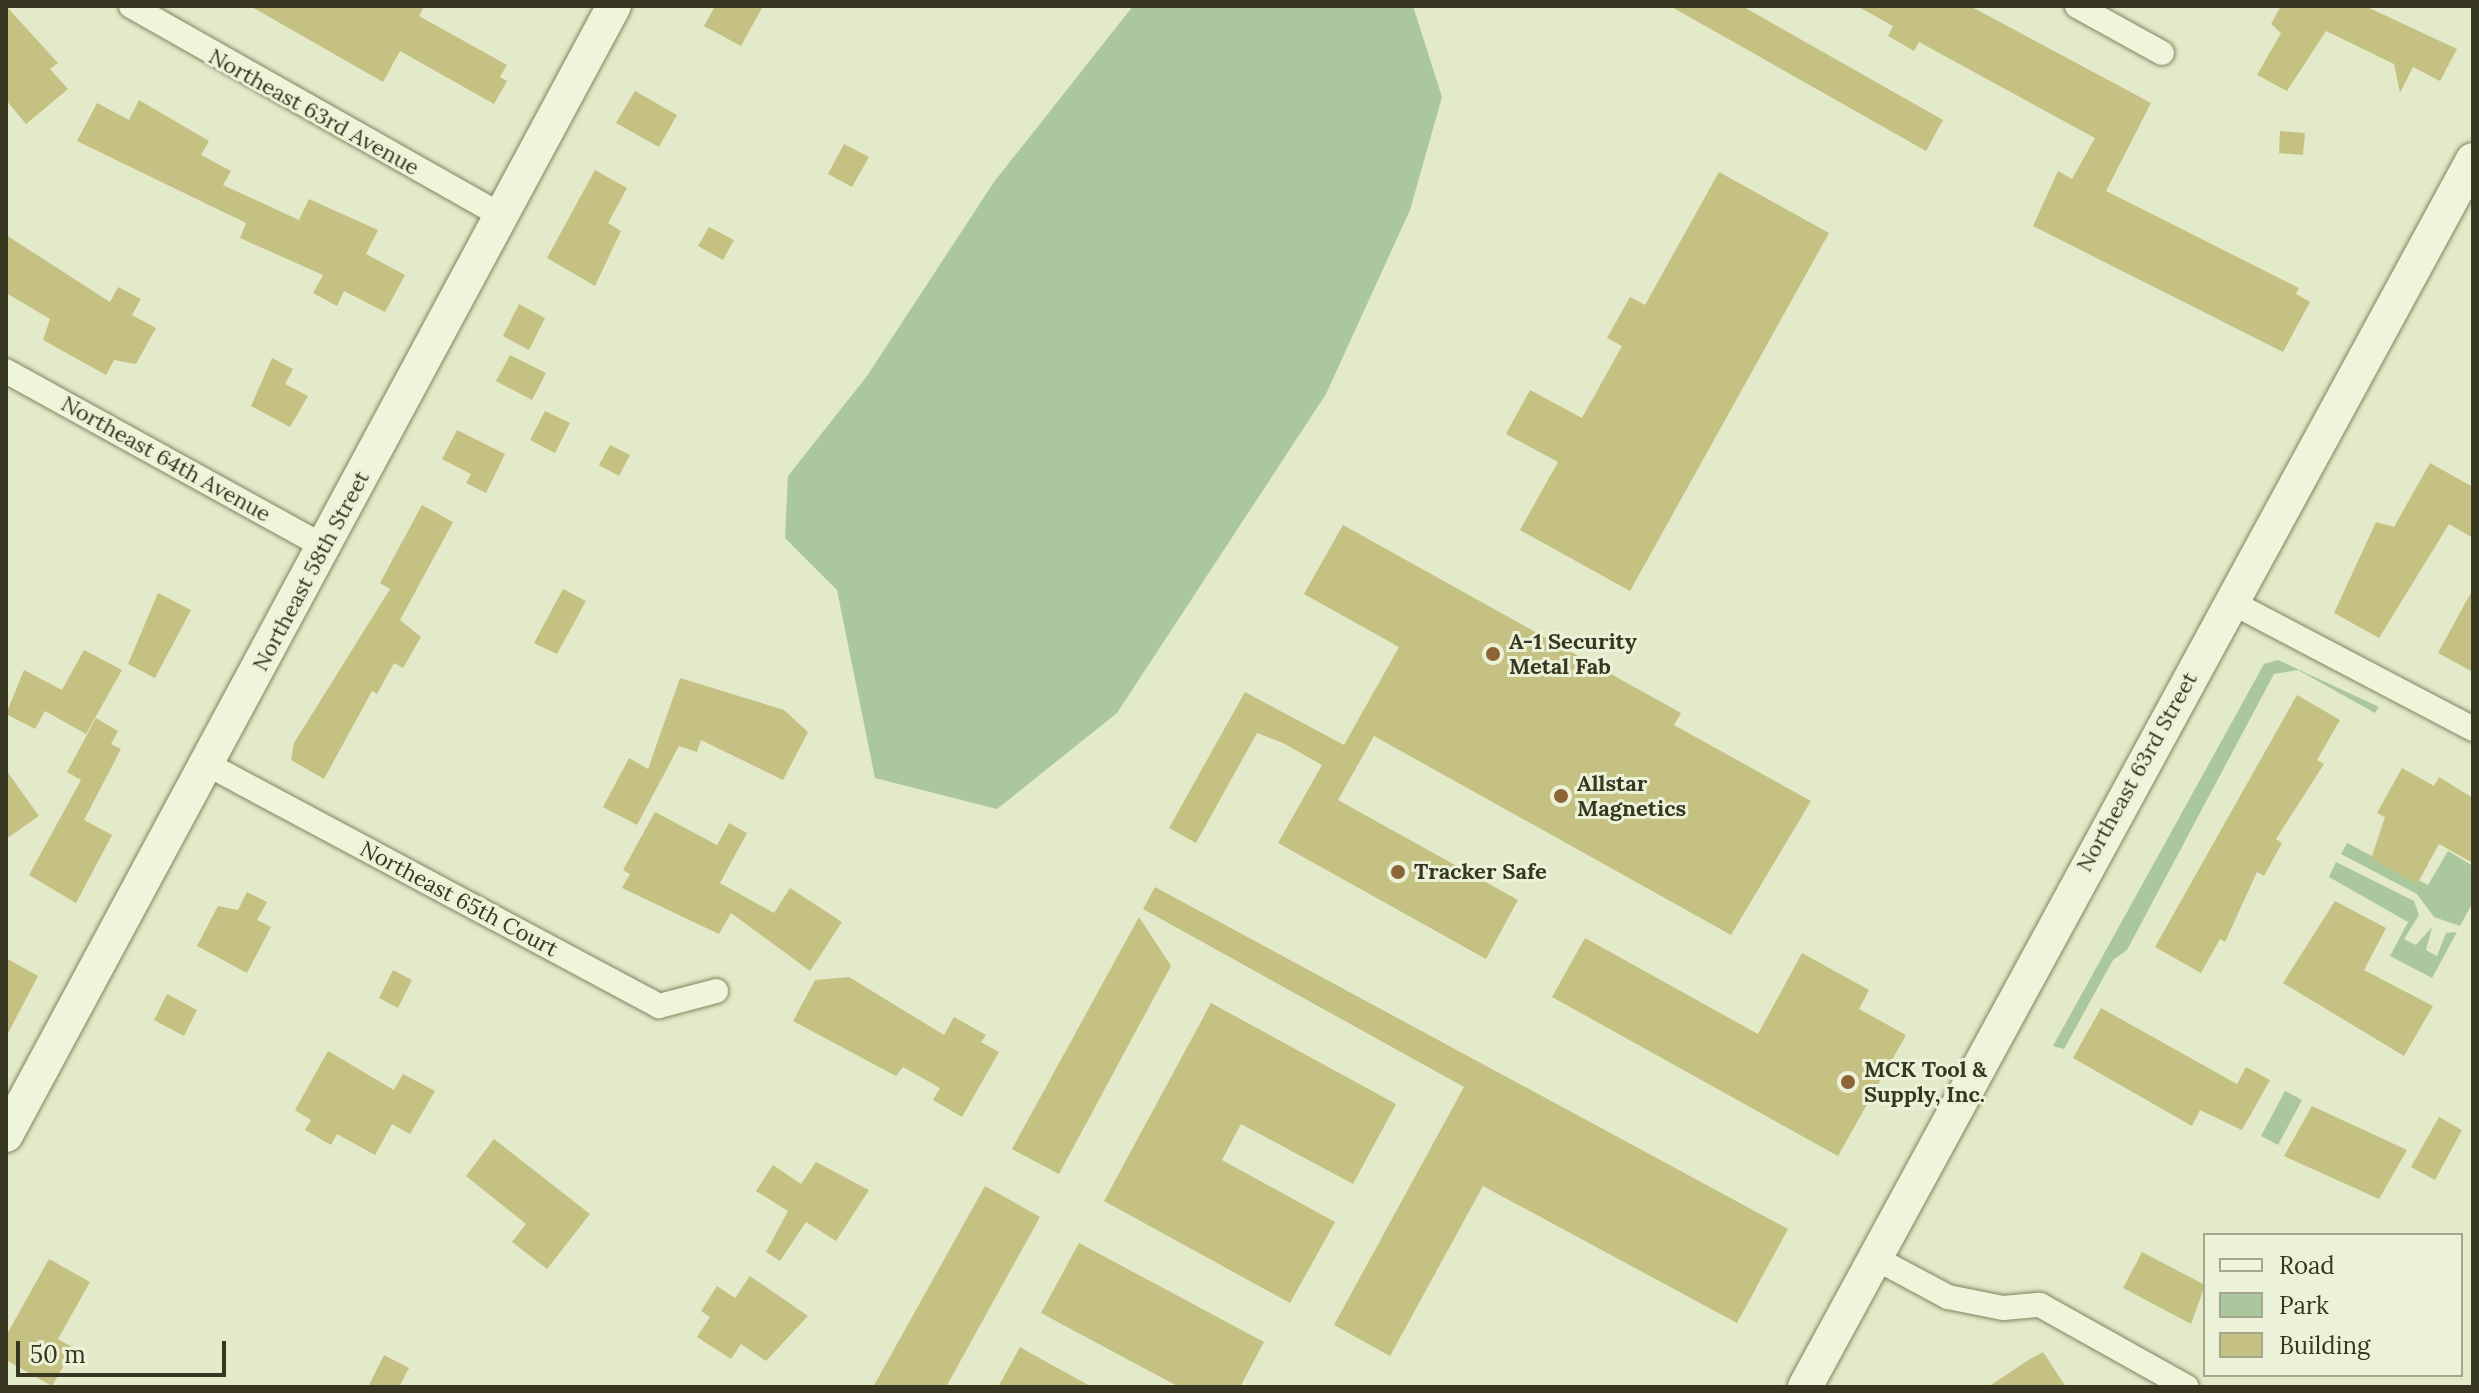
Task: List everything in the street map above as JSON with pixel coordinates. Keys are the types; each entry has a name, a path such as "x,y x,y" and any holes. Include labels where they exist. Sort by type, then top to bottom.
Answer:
{"main road":[{"name":"Northeast 58th Street","path":"7,1129 325,547 614,6"},
{"name":"Northeast 63rd Street","path":"1805,1387 2473,160"}],"street":[{"name":"Northeast 63rd Avenue","path":"131,6 501,215"},
{"path":"2077,6 2162,53"},
{"name":"Northeast 64th Avenue","path":"6,371 325,547"},
{"path":"2231,602 2473,729"},
{"name":"Northeast 65th Court","path":"207,764 659,1006 716,991"},
{"path":"1875,1258 1948,1297 2003,1308 2040,1305 2187,1387"}],"green space":[{"path":"1133,6 1413,6 1442,97 1410,210 1326,394 1117,713 997,809 875,778 837,590 785,538 788,476 867,376 994,182"},
{"path":"2278,660 2379,707 2375,713 2298,670 2274,674 2127,950 2113,960 2064,1049 2053,1046 2264,664"},
{"path":"2347,843 2428,885 2448,851 2473,866 2473,902 2460,926 2434,917 2417,894 2341,854"},
{"path":"2336,862 2414,901 2419,915 2404,939 2416,945 2432,927 2426,950 2437,956 2446,933 2457,932 2432,978 2390,956 2408,922 2329,877"},
{"path":"2285,1091 2302,1100 2278,1145 2261,1136"}],"building":[{"path":"6,6 58,63 50,69 68,89 26,124 6,100"},
{"path":"250,6 424,6 419,16 507,65 500,77 507,81 494,104 400,51 383,82"},
{"path":"715,6 763,6 741,46 704,26"},
{"path":"1670,6 1742,6 1943,120 1926,151"},
{"path":"1857,6 1970,6 2151,103 2106,191 2299,288 2296,294 2310,302 2283,352 2033,226 2058,171 2072,179 2095,138 1919,42 1914,51 1888,36 1893,26"},
{"path":"2281,6 2365,6 2457,49 2440,81 2413,67 2400,93 2394,64 2326,31 2287,91 2257,75 2281,33 2271,24"},
{"path":"635,91 677,115 659,147 616,123"},
{"path":"139,100 209,141 201,155 231,171 223,185 299,220 309,199 378,230 366,254 405,275 385,312 344,291 337,306 313,293 323,275 240,238 246,223 77,141 97,103 129,120"},
{"path":"2280,131 2305,133 2303,155 2279,153"},
{"path":"844,144 869,157 852,187 828,174"},
{"path":"595,170 627,188 608,223 621,231 595,286 547,258"},
{"path":"1719,172 1829,233 1630,591 1520,530 1558,462 1506,434 1530,390 1582,418 1622,346 1607,338 1630,297 1645,305"},
{"path":"709,227 734,240 723,260 698,246"},
{"path":"6,235 110,302 118,287 141,299 132,315 156,328 136,364 114,360 106,375 43,340 50,319 6,293"},
{"path":"519,304 545,318 529,350 503,336"},
{"path":"510,355 546,373 532,400 496,381"},
{"path":"272,358 293,369 285,384 308,396 290,427 251,406"},
{"path":"545,411 570,423 555,453 530,440"},
{"path":"457,430 505,454 486,493 466,483 471,474 442,459"},
{"path":"610,445 630,455 619,476 599,465"},
{"path":"2430,463 2473,487 2473,538 2449,524 2379,638 2334,613 2376,522 2394,527"},
{"path":"422,505 453,522 400,620 421,637 403,668 394,663 377,694 372,691 324,779 291,760 294,743 390,589 380,583"},
{"path":"1343,525 1681,713 1674,725 1811,801 1731,935 1374,736 1338,800 1518,900 1486,959 1278,843 1322,765 1283,743 1257,733 1196,843 1169,828 1245,692 1344,745 1399,647 1304,594"},
{"path":"563,589 586,601 557,654 534,643"},
{"path":"2473,589 2473,672 2438,653"},
{"path":"158,593 191,610 155,678 128,664"},
{"path":"84,650 122,670 86,734 45,711 35,729 6,714 24,670 62,690"},
{"path":"680,678 784,710 808,732 783,780 701,740 697,752 679,746 637,825 603,807 629,758 648,769"},
{"path":"2297,695 2340,720 2317,760 2324,764 2276,839 2282,843 2264,876 2257,872 2225,942 2220,939 2201,973 2155,947"},
{"path":"96,718 118,731 111,744 121,749 84,820 112,835 76,903 29,875 81,780 67,772"},
{"path":"2402,768 2434,786 2439,777 2473,798 2473,863 2439,844 2417,884 2371,859 2385,817 2377,813"},
{"path":"6,770 39,816 6,839"},
{"path":"655,812 717,845 729,823 747,833 720,883 774,913 790,888 842,922 810,971 731,913 719,934 622,888 630,874 623,870"},
{"path":"1155,887 1788,1229 1737,1323 1483,1186 1390,1356 1334,1325 1464,1087 1143,909"},
{"path":"247,892 267,902 257,920 271,927 247,973 197,946 218,906 238,910"},
{"path":"2335,901 2386,928 2364,970 2433,1006 2404,1056 2283,983"},
{"path":"1139,917 1171,966 1059,1174 1012,1149"},
{"path":"1585,938 1758,1034 1802,953 1869,990 1859,1009 1906,1035 1838,1156 1552,997"},
{"path":"6,958 38,976 6,1037"},
{"path":"393,970 412,980 398,1008 379,998"},
{"path":"849,977 944,1035 954,1017 986,1035 981,1042 999,1052 962,1117 933,1100 940,1088 903,1067 896,1076 793,1021 815,980"},
{"path":"167,994 197,1010 184,1036 154,1020"},
{"path":"1211,1003 1396,1104 1353,1184 1241,1124 1222,1160 1335,1222 1290,1303 1104,1201"},
{"path":"2101,1008 2237,1084 2246,1067 2270,1080 2242,1130 2200,1110 2192,1126 2073,1058"},
{"path":"328,1051 394,1090 403,1074 435,1091 410,1134 392,1124 375,1155 337,1134 331,1145 305,1130 311,1120 295,1110"},
{"path":"2312,1106 2407,1150 2379,1199 2284,1156"},
{"path":"2439,1117 2462,1130 2435,1180 2411,1167"},
{"path":"494,1139 590,1214 547,1269 512,1242 526,1224 466,1176"},
{"path":"816,1162 869,1190 836,1241 806,1222 780,1261 766,1252 788,1211 756,1191 773,1165 801,1184"},
{"path":"985,1186 1040,1217 946,1387 873,1387"},
{"path":"1079,1243 1264,1342 1240,1387 1179,1387 1041,1313"},
{"path":"2142,1252 2203,1284 2191,1324 2123,1288"},
{"path":"49,1259 90,1282 58,1339 74,1348 52,1386 6,1360 6,1336"},
{"path":"750,1276 808,1316 766,1361 741,1344 731,1359 697,1337 710,1317 701,1311 717,1286 735,1298"},
{"path":"1020,1347 1032,1354 1092,1387 998,1387"},
{"path":"2043,1352 2066,1387 1988,1387 2030,1359"},
{"path":"384,1355 409,1368 399,1387 368,1387"}],"place":[{"name":"A-1 Security Metal Fab","path":"1493,654"},
{"name":"Allstar Magnetics","path":"1561,796"},
{"name":"Tracker Safe","path":"1398,872"},
{"name":"MCK Tool & Supply, Inc.","path":"1848,1082"}]}
